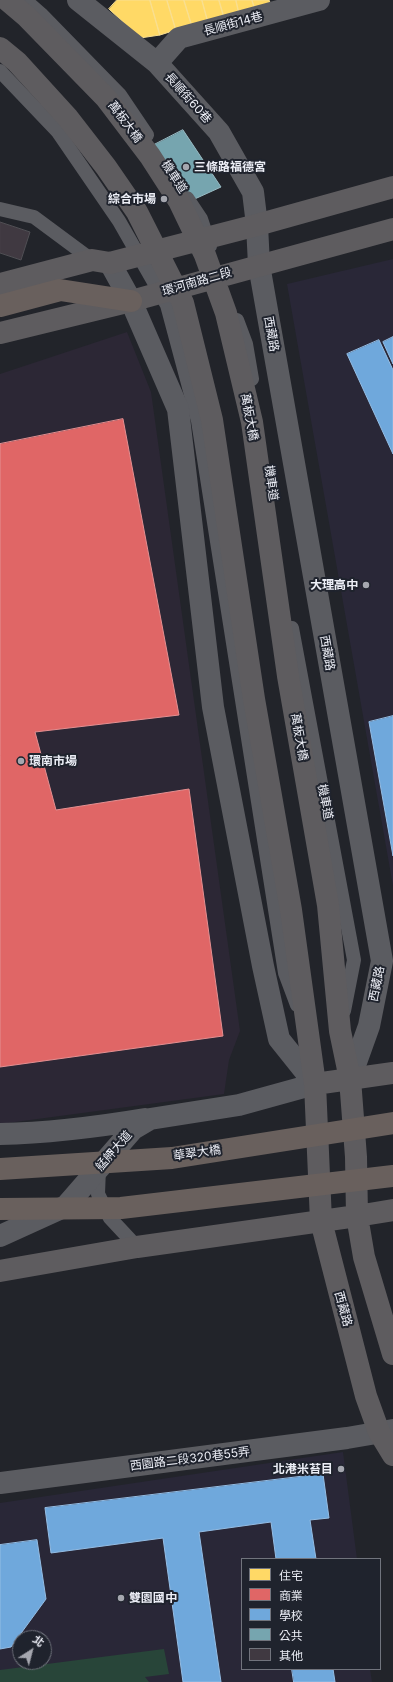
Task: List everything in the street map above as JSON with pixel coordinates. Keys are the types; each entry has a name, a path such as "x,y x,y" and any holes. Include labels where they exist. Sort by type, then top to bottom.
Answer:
{"highway":[{"path":"0,306 60,290 131,300"},
{"name":"華翠大橋","path":"0,1169 172,1158 393,1123"},
{"path":"0,1209 121,1208 393,1176"}],"street":[{"name":"萬板大橋","path":"7,0 26,16 106,98 150,156 179,201 205,255 226,312 252,422 288,676 335,903"},
{"name":"長順街60巷","path":"78,0 157,63 219,132 253,192 257,225"},
{"name":"長順街14巷","path":"157,63 179,38 319,0"},
{"path":"0,48 17,62 68,118 106,167 137,212 182,303 212,420 254,699 283,911"},
{"path":"0,284 257,225 393,187"},
{"name":"西藏路","path":"257,225 259,265 382,961 369,1026 350,1079"},
{"name":"環河南路二段","path":"0,333 131,300 393,229"},
{"path":"101,261 131,300 178,409 214,708 279,1038 316,1084 393,1073"},
{"name":"西藏路","path":"335,903 340,1031 350,1079 356,1157 357,1216 364,1257 393,1354"},
{"name":"西藏路","path":"283,911 309,1036 316,1084 321,1221 366,1396 386,1431 393,1455"},
{"name":"艋舺大道","path":"0,1236 66,1206 133,1129 150,1119 239,1105 316,1084"},
{"path":"0,1134 80,1130 150,1119"},
{"path":"0,1271 137,1246 393,1210"},
{"name":"西園路二段320巷55弄","path":"0,1484 347,1438 386,1431"}],"lane":[{"name":"機車道","path":"25,0 41,14 120,95 201,219 243,337 267,458 335,903"},
{"path":"0,71 58,132 119,221 167,305 198,421 283,911"},
{"path":"0,209 34,217 101,261"},
{"path":"99,1168 98,1194 110,1218 137,1246"}],"shaded area":[{"name":"大理高中","path":"393,259 393,886 287,284"},
{"name":"環南市場","path":"127,332 151,392 240,1031 229,1060 224,1094 0,1124 0,374"},
{"name":"雙園國中","path":"343,1452 357,1558 241,1558 241,1670 370,1670 372,1682 0,1682 0,1503"}],"green space":[{"path":"164,1649 169,1674 145,1677 149,1682 0,1682 0,1670 12,1668 12,1670 52,1670 52,1663"}],"building: 住宅":[{"path":"117,0 150,0 160,35 140,38 109,9"},
{"path":"150,0 167,0 176,30 160,35"},
{"path":"167,0 184,0 192,26 176,30"},
{"path":"184,0 202,0 208,22 192,26"},
{"path":"202,0 219,0 224,17 208,22"},
{"path":"219,0 236,0 239,13 224,17"},
{"path":"236,0 252,0 255,9 239,13"},
{"path":"252,0 269,0 271,5 255,9"}],"building: 商業":[{"name":"環南市場","path":"123,419 179,715 35,732 56,810 189,789 223,1036 0,1067 0,444"}],"building: 學校":[{"path":"393,337 393,364 383,342"},
{"path":"379,340 393,370 393,454 347,354"},
{"path":"393,716 393,856 369,722"},
{"path":"323,1474 329,1518 310,1520 316,1558 276,1558 271,1522 199,1532 221,1682 183,1682 163,1538 51,1553 45,1508"},
{"path":"37,1540 46,1599 23,1630 12,1630 11,1647 0,1649 0,1545"},
{"path":"292,1670 333,1670 335,1682 294,1682"}],"building: 公共":[{"name":"三條路福德宮","path":"183,130 221,187 188,202 152,146"}],"building: 其他":[{"path":"0,222 30,232 21,260 0,253"}],"place":[{"name":"三條路福德宮","path":"186,167"},
{"name":"綜合市場","path":"164,199"},
{"name":"大理高中","path":"366,585"},
{"name":"環南市場","path":"21,761"},
{"name":"北港米苔目","path":"341,1469"},
{"name":"雙園國中","path":"121,1598"}]}
